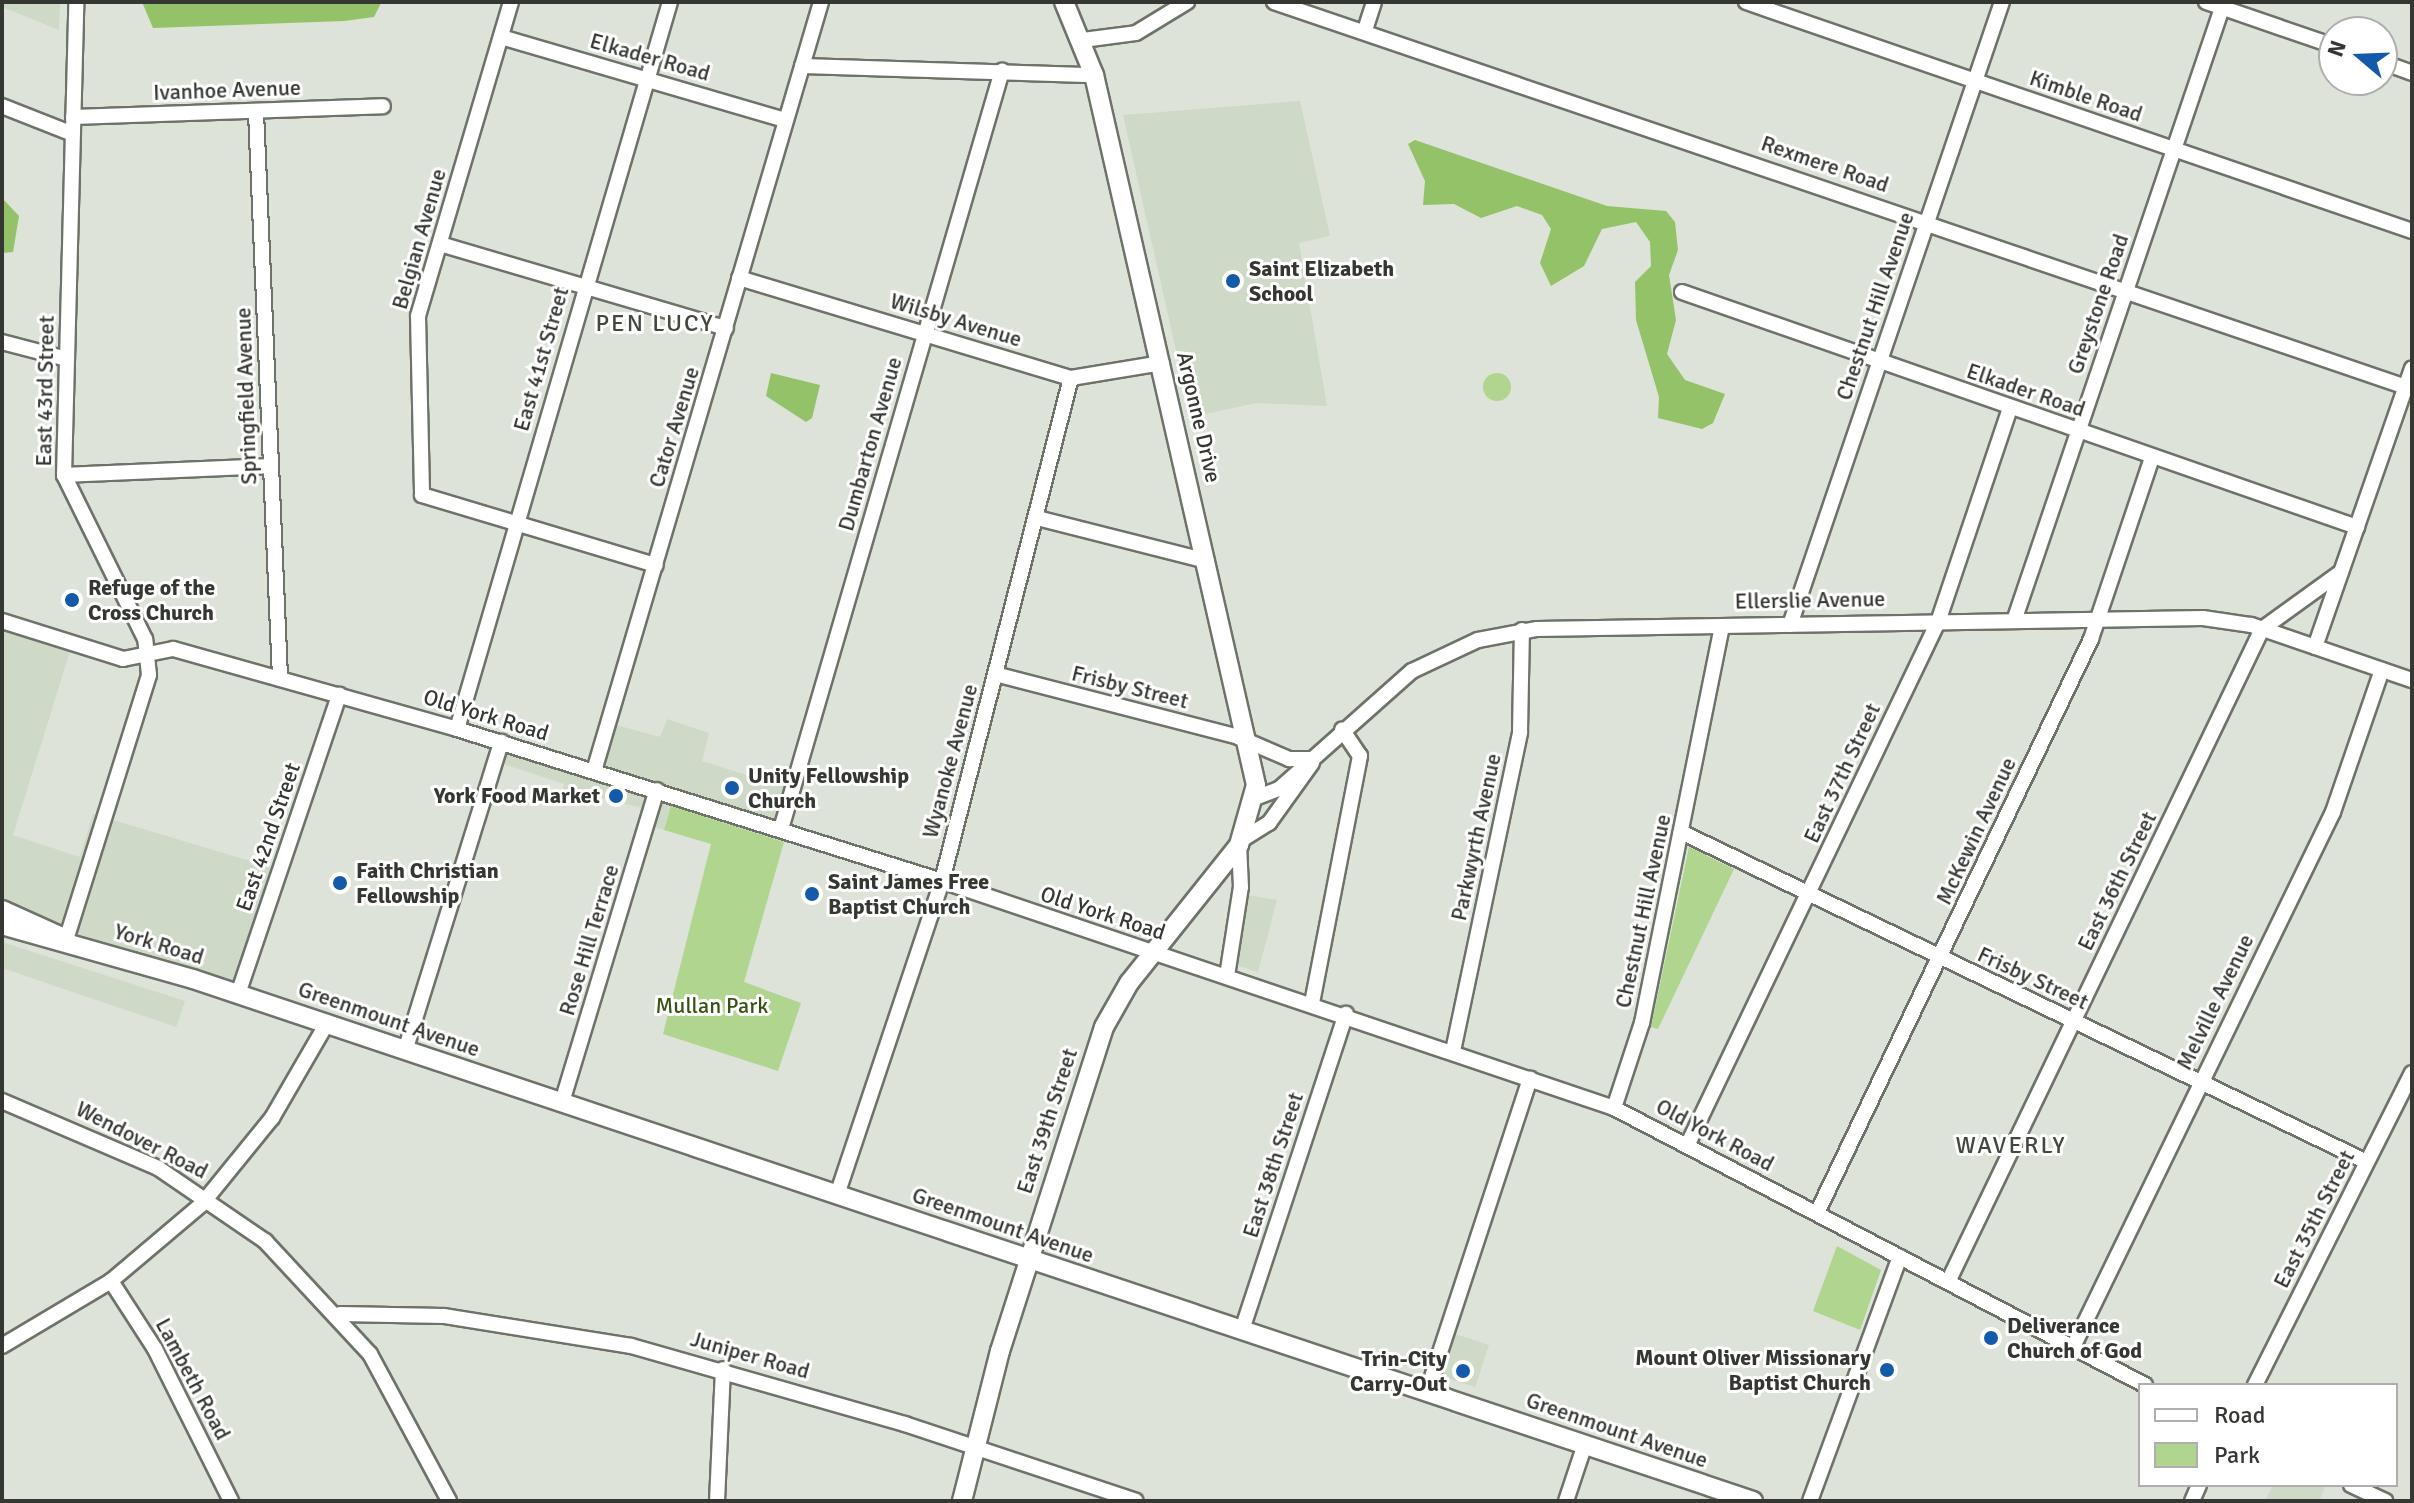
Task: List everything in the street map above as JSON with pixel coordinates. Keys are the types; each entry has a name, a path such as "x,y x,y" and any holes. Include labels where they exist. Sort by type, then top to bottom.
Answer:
{"main road":[{"name":"Argonne Drive","path":"1064,2 1083,40 1094,75 1252,744 1255,798 1241,842"},
{"path":"1153,953 1241,842"},
{"name":"York Road","path":"2,910 66,940"},
{"name":"York Road","path":"2,925 66,940 238,994"},
{"name":"East 39th Street","path":"962,1501 1028,1259 1101,1035 1153,953"},
{"name":"Greenmount Avenue","path":"238,994 1753,1501"}],"street":[{"name":"East 43rd Street","path":"76,2 64,475 149,653"},
{"name":"Belgian Avenue","path":"511,2 416,333 422,495 516,522"},
{"name":"East 41st Street","path":"457,729 670,2"},
{"name":"Cator Avenue","path":"594,771 821,2"},
{"path":"1083,40 1136,33 1187,2"},
{"name":"Rexmere Road","path":"1274,2 1365,30 2406,387"},
{"path":"1365,30 1374,2"},
{"name":"Kimble Road","path":"1746,2 2412,231"},
{"name":"Chestnut Hill Avenue","path":"1790,625 2002,2"},
{"path":"2206,2 2223,5 2318,40"},
{"name":"Greystone Road","path":"2014,621 2223,5"},
{"name":"Elkader Road","path":"501,37 785,120"},
{"path":"802,66 1094,75"},
{"name":"Dumbarton Avenue","path":"781,829 1002,71"},
{"path":"2,106 73,134"},
{"name":"Ivanhoe Avenue","path":"73,117 383,106"},
{"name":"Springfield Avenue","path":"256,112 280,678"},
{"path":"440,244 726,328"},
{"name":"Wilsby Avenue","path":"739,278 1071,378 1162,363"},
{"name":"Elkader Road","path":"1682,292 2357,527"},
{"path":"2,342 67,359"},
{"path":"2315,647 2412,368"},
{"name":"Wyanoke Avenue","path":"837,1195 942,881 1071,378"},
{"name":"East 37th Street","path":"1687,1146 1938,622 2010,408"},
{"name":"McKewin Avenue","path":"1817,1213 2099,619 2152,458"},
{"path":"64,475 271,466"},
{"path":"1037,518 1207,561"},
{"path":"516,522 656,565"},
{"path":"2262,629 2341,572"},
{"name":"Ellerslie Avenue","path":"1255,798 1273,793 1314,759 1342,729 1432,660 1522,630 2203,618 2262,629 2412,680"},
{"name":"Old York Road","path":"2,621 123,659 173,649 501,742 942,881 1530,1078 1614,1108 2141,1383"},
{"name":"Chestnut Hill Avenue","path":"1614,1108 1639,1038 1722,626"},
{"name":"East 36th Street","path":"1948,1282 2262,629"},
{"name":"Parkwyrth Avenue","path":"1453,1051 1520,732 1522,630"},
{"path":"66,940 149,675 149,653"},
{"name":"Melville Avenue","path":"2073,1347 2333,812 2382,670"},
{"name":"Frisby Street","path":"995,674 1252,744 1289,759 1314,759"},
{"name":"East 42nd Street","path":"238,994 339,695"},
{"path":"1312,1003 1360,756 1342,729"},
{"path":"405,1051 501,742"},
{"path":"1227,976 1241,887 1241,842 1269,823 1314,759"},
{"name":"Rose Hill Terrace","path":"562,1102 657,790"},
{"name":"Frisby Street","path":"1681,832 2367,1162"},
{"name":"East 38th Street","path":"1242,1330 1346,1014"},
{"path":"2,1346 111,1281 208,1198 272,1118 327,1023"},
{"name":"East 35th Street","path":"2256,1383 2412,1073"},
{"path":"1427,1392 1530,1078"},
{"name":"Wendover Road","path":"2,1101 108,1143 208,1198 265,1241 340,1314 410,1419 449,1501"},
{"path":"1810,1501 1900,1257"},
{"name":"Lambeth Road","path":"111,1281 155,1349 231,1501"},
{"name":"Juniper Road","path":"340,1314 488,1321 723,1369 975,1446 1136,1501"},
{"path":"717,1501 723,1369"},
{"path":"1566,1501 1585,1444"},
{"path":"2355,1487 2386,1501"}],"shaded area":[{"path":"2,2 60,2 59,30 2,7"},
{"name":"Saint Elizabeth School","path":"1300,101 1330,236 1299,243 1327,406 1256,403 1191,417 1123,115"},
{"path":"2,629 70,651 13,835 80,857 93,814 280,870 238,994 2,918"},
{"path":"667,719 709,733 702,761 798,791 784,842 671,806 664,830 646,824 650,810 587,794 583,805 560,798 564,784 497,762 503,742 595,769 609,723 660,737"},
{"path":"1248,895 1277,900 1258,972 1236,965"},
{"path":"2,942 185,1001 176,1027 2,968"},
{"path":"1455,1334 1489,1345 1475,1387 1441,1376"},
{"path":"2272,1487 2325,1487 2319,1501 2265,1501"}],"green space":[{"path":"142,2 381,3 374,17 344,21 153,28"},
{"path":"1415,140 1607,206 1666,211 1675,222 1678,250 1669,275 1676,320 1667,354 1685,380 1725,394 1713,423 1702,429 1658,418 1659,397 1636,320 1635,282 1651,266 1650,242 1636,222 1602,229 1584,266 1551,286 1540,263 1551,229 1542,215 1517,206 1481,218 1454,204 1423,205 1425,181 1408,144"},
{"path":"2,198 19,216 13,252 2,253"},
{"path":"771,373 820,385 812,418 806,422 766,396"},
{"path":"1497,373 1507,377 1511,387 1507,397 1497,401 1487,397 1483,387 1487,377"},
{"name":"Mullan Park","path":"671,806 784,842 744,982 801,1003 778,1071 663,1034 711,844 664,830"},
{"path":"1689,847 1734,869 1658,1029 1651,1027"},
{"path":"1837,1246 1881,1270 1860,1330 1813,1311"}],"place":[{"name":"Saint Elizabeth School","path":"1233,281"},
{"name":"Refuge of the Cross Church","path":"72,600"},
{"name":"Unity Fellowship Church","path":"732,788"},
{"name":"York Food Market","path":"616,796"},
{"name":"Faith Christian Fellowship","path":"340,883"},
{"name":"Saint James Free Baptist Church","path":"812,894"},
{"name":"Deliverance Church of God","path":"1991,1338"},
{"name":"Mount Oliver Missionary Baptist Church","path":"1887,1370"},
{"name":"Trin-City Carry-Out","path":"1463,1371"}],"district":[{"name":"PEN LUCY","path":"655,324"},
{"name":"WAVERLY","path":"2011,1146"}]}
